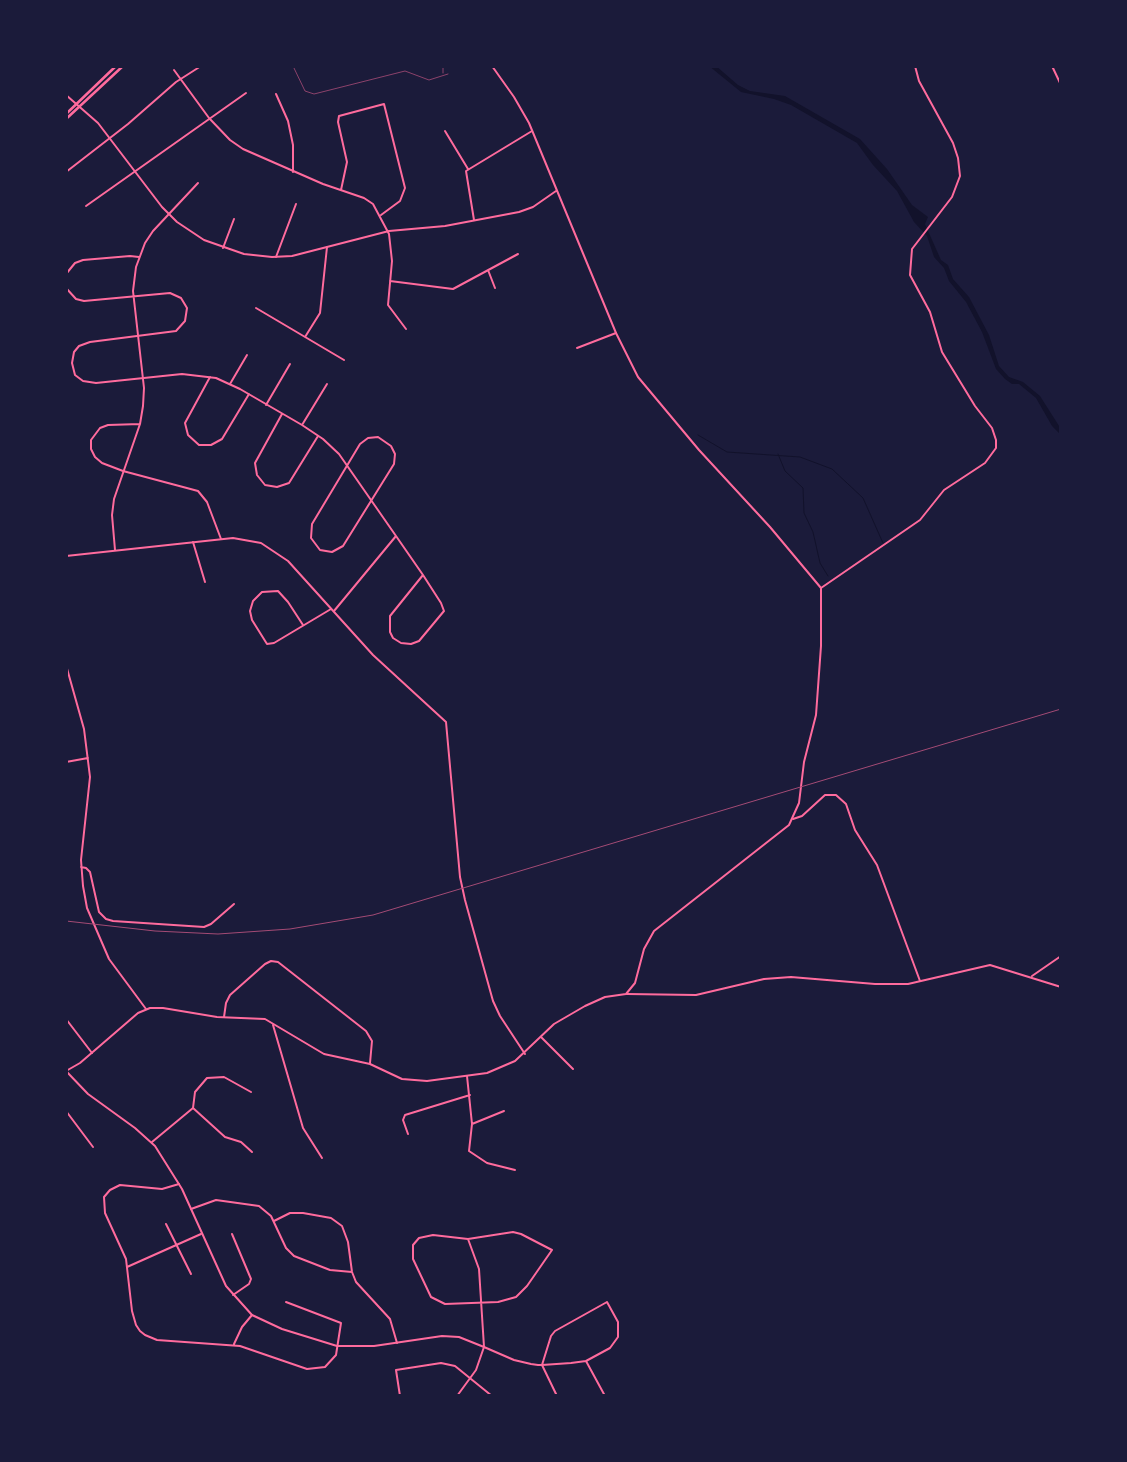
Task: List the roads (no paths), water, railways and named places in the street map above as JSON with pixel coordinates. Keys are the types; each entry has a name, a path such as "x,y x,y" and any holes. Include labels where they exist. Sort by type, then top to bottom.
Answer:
{"highway":[{"path":"66,114 116,66"},
{"path":"66,119 123,66"}],"street":[{"path":"66,172 180,79 201,66"},
{"path":"492,66 519,104 533,131 556,191 626,357 645,388 770,527 821,588 818,699 804,762 800,804 793,819 781,833 759,847 654,931 644,949 635,982 626,994"},
{"path":"821,588 920,520 944,490 985,463 996,448 996,440 992,428 975,406 942,352 932,318 910,275 910,254 952,197 958,185 960,171 953,143 919,81 915,66"},
{"path":"1052,66 1061,85"},
{"path":"174,70 209,118 230,140 243,149 293,172 368,200 381,215 389,231 392,255 388,305 406,329"},
{"path":"86,206 246,93"},
{"path":"276,94 288,121 293,145 293,172"},
{"path":"66,95 91,115 168,213 196,235 222,248 244,254 276,258 308,253 389,231 426,229 525,210 556,191"},
{"path":"341,190 347,162 338,122 339,116 384,104 404,188 400,201 381,215"},
{"path":"445,131 468,169"},
{"path":"474,220 465,174 468,169 533,131"},
{"path":"115,550 112,515 116,488 140,424 144,397 134,296 134,276 139,257 149,236 168,213 198,183"},
{"path":"276,258 296,204"},
{"path":"222,248 234,219"},
{"path":"306,337 320,312 327,247"},
{"path":"390,281 453,289 518,254"},
{"path":"66,274 75,264 83,260 139,257"},
{"path":"488,270 495,288"},
{"path":"66,288 76,299 84,301 170,292 180,298 187,308 185,321 176,331 81,344 74,352 72,363 75,375 87,382 182,374 210,377 230,384 266,404 318,436 333,448 348,464 396,536 422,576 444,611 419,641 410,644 401,643 393,638 390,632 390,616 422,576"},
{"path":"256,308 344,360"},
{"path":"577,348 616,333"},
{"path":"230,384 247,355"},
{"path":"266,404 290,364"},
{"path":"210,377 185,423 189,438 199,445 211,445 222,439 248,394"},
{"path":"302,426 327,384"},
{"path":"282,414 255,463 257,475 265,485 277,488 289,483 318,436"},
{"path":"140,424 103,426 95,432 91,449 97,459 123,470 198,491 207,502 221,539"},
{"path":"368,438 381,438 391,446 395,454 394,464 341,549 326,552 315,546 310,536 312,524 348,464 360,444 368,438"},
{"path":"334,611 396,536"},
{"path":"66,556 221,539 247,539 274,550 288,560 331,609 394,675 446,722 460,870 465,900 493,1001 500,1016 525,1054"},
{"path":"193,542 205,582"},
{"path":"303,625 283,595 274,590 262,592 253,601 250,615 256,628 268,644 303,625 331,609"},
{"path":"66,665 79,708 90,777 81,867 87,908 97,937 113,966 146,1009"},
{"path":"66,762 88,758"},
{"path":"793,819 802,816 826,795 836,795 846,804 854,830 877,865 920,981"},
{"path":"81,867 86,868 90,872 99,912 106,919 113,921 204,927 211,924 234,904"},
{"path":"1032,976 1061,956"},
{"path":"224,1017 226,1003 230,996 265,964 271,961 278,962 366,1031 371,1039 372,1046 370,1064"},
{"path":"557,1396 542,1364 551,1336 555,1331 607,1302 618,1322 618,1337 610,1348 586,1361 542,1364 514,1360 465,1339 447,1336 364,1347 338,1344 282,1329 252,1315 233,1295 201,1234 179,1184 152,1142 88,1094 66,1071 92,1053 134,1016 146,1009 163,1008 224,1017 255,1017 273,1023 324,1054 370,1064 394,1078 427,1081 496,1070 525,1054 554,1024 605,997 626,994 696,995 764,979 791,977 875,984 908,984 990,965 1032,976 1061,987"},
{"path":"66,1019 92,1053"},
{"path":"273,1023 303,1128 322,1158"},
{"path":"541,1037 573,1070"},
{"path":"152,1142 193,1108 198,1086 212,1076 224,1077 251,1092"},
{"path":"467,1076 472,1124 469,1151 488,1163 515,1170"},
{"path":"408,1134 403,1120 405,1115 470,1096"},
{"path":"193,1108 225,1137 241,1142 252,1152"},
{"path":"66,1111 93,1147"},
{"path":"472,1124 504,1111"},
{"path":"179,1184 162,1189 123,1185 113,1188 107,1193 103,1202 105,1213 127,1267 133,1320 145,1335 157,1340 234,1345 311,1370 320,1369 332,1362 338,1344 341,1329 340,1322 286,1302"},
{"path":"191,1210 212,1201 230,1201 260,1206 268,1212 286,1248 295,1256 330,1270 352,1272"},
{"path":"274,1221 290,1213 336,1221 346,1234 352,1272 361,1290 390,1319 397,1343"},
{"path":"166,1224 175,1246 191,1274"},
{"path":"518,1232 552,1250 527,1286 516,1297 506,1301 482,1303 446,1304 436,1300 429,1293 413,1259 413,1245 423,1236 468,1239 518,1232"},
{"path":"127,1267 201,1234"},
{"path":"232,1234 250,1279 249,1284 233,1295"},
{"path":"457,1396 479,1363 484,1347 478,1265 468,1239"},
{"path":"234,1345 242,1327 252,1315"},
{"path":"586,1361 605,1396"},
{"path":"400,1396 396,1370 448,1364 470,1377 492,1396"}],"waterway":[{"path":"698,435 727,452 800,457 832,469 863,498 883,543"},
{"path":"778,454 785,471 803,488 804,513 813,532 820,563 828,576"}],"railway":[{"path":"66,921 155,931 218,934 290,929 373,915 1061,709"}]}
